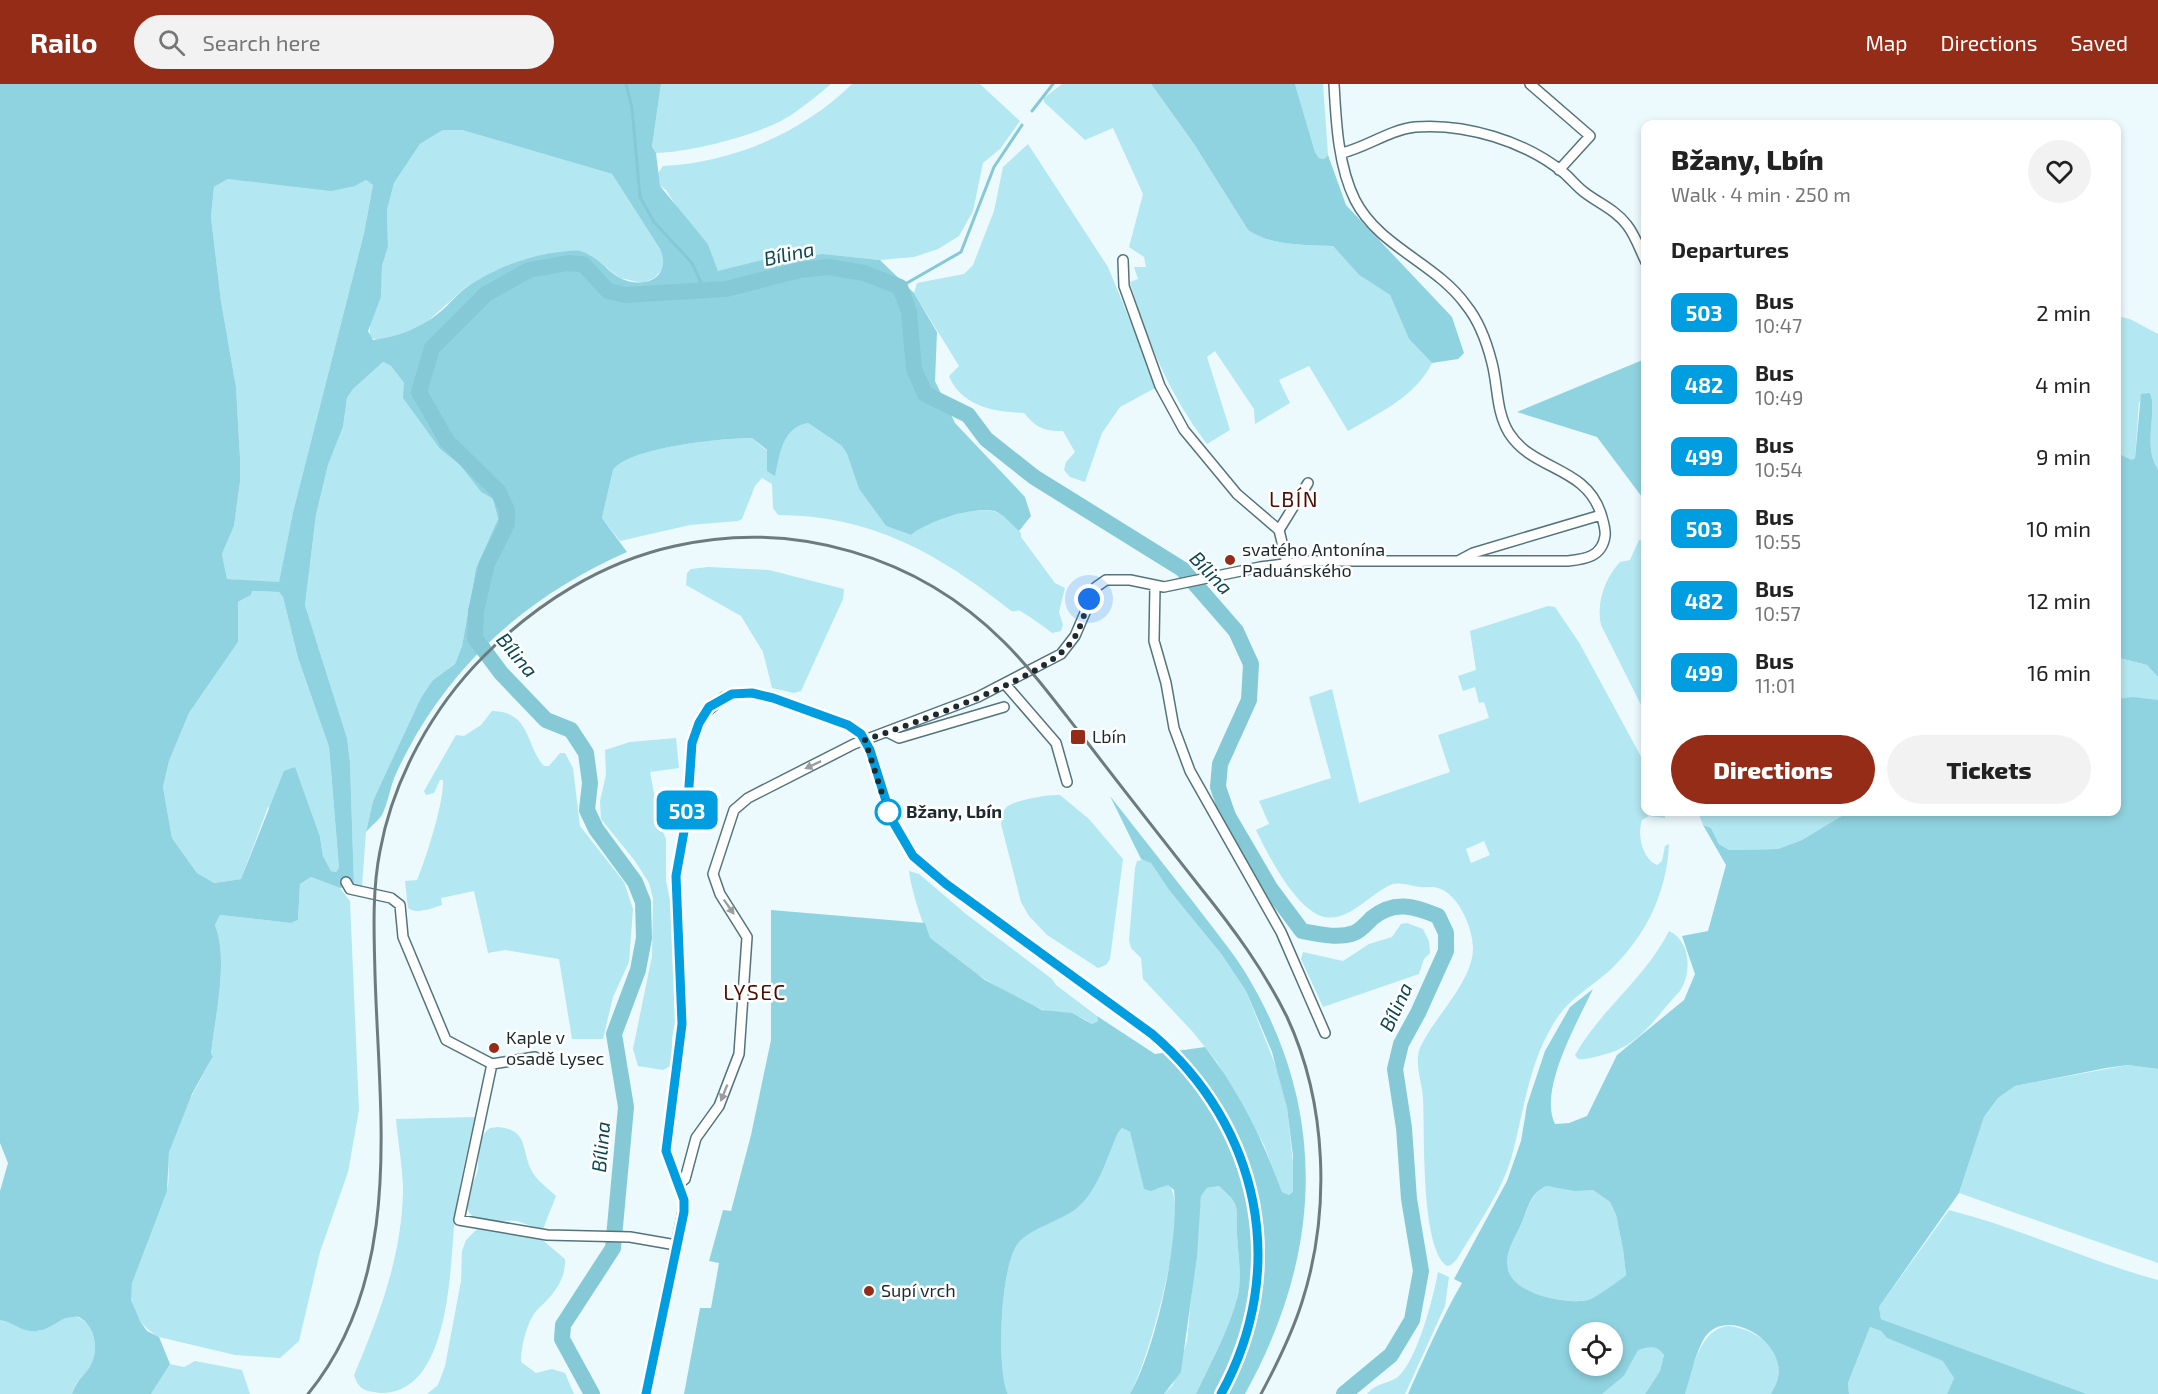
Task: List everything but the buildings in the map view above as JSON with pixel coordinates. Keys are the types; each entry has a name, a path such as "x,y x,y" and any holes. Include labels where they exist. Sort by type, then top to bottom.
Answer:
{"street":[{"path":"678,1185 686,1179 696,1138 719,1106 739,1054 747,937 720,894 713,874 734,810 772,785 865,740 1005,684 1061,654 1069,646 1079,627 1096,587 1106,580 1130,580 1155,587 1174,586 1209,576 1287,563 1350,560 1456,562 1584,559 1594,556 1603,544 1605,533 1601,515 1594,498 1580,481 1522,449 1509,434 1498,403 1492,362 1477,322 1466,303 1370,222 1355,199 1342,153 1334,84"},
{"path":"1530,84 1590,136 1559,170"},
{"path":"1342,153 1361,149 1402,129 1454,128 1491,136 1521,148 1559,170 1583,192 1612,210 1628,225 1641,251"},
{"path":"1123,260 1124,286 1160,386 1184,430 1237,494 1279,530 1287,563"},
{"path":"1279,530 1308,483"},
{"path":"1456,562 1473,553 1601,515"},
{"path":"1155,587 1154,641 1180,749 1190,771 1281,932 1325,1033"},
{"path":"1005,684 1056,743 1067,782"},
{"path":"646,1394 684,1212 684,1200 666,1151 682,1024 676,876 687,815 689,761 699,723 709,707 724,697 752,693 773,698 848,725 865,740 887,809 913,856 946,884 1152,1034 1182,1061 1219,1111 1236,1144 1248,1177 1257,1225 1258,1259 1253,1312 1244,1344 1221,1394"},
{"path":"887,732 899,738 1004,707"},
{"path":"346,882 350,889 391,898 400,905 403,937 446,1040 492,1064 535,1057"},
{"path":"492,1064 459,1220 548,1235 630,1237 676,1245"}],"shaded area":[{"path":"0,84 661,84 652,147 656,153 660,186 708,244 718,271 766,259 823,254 880,260 914,293 937,332 935,381 955,423 1025,497 1031,516 1019,531 1006,518 997,512 988,510 965,512 952,516 928,525 911,535 886,526 859,489 842,446 808,423 799,426 787,436 775,476 767,471 767,450 752,438 678,445 638,455 622,462 613,470 602,518 627,552 594,568 534,605 481,650 457,676 416,735 395,776 382,815 366,832 373,801 421,698 433,680 455,664 462,646 476,568 498,519 493,499 481,492 460,465 440,449 403,398 404,383 391,366 383,362 353,389 347,398 343,427 328,465 316,515 305,605 347,738 350,762 354,885 340,888 311,877 300,884 298,920 291,923 220,915 215,925 219,939 221,972 211,1054 213,1056 192,1094 169,1152 167,1191 132,1283 131,1300 140,1321 147,1331 159,1337 170,1364 151,1394 72,1394 91,1364 95,1350 90,1327 79,1317 61,1320 37,1331 27,1330 0,1320 0,1191 8,1163 0,1143","holes":["443,130 462,130 612,174 660,249 663,259 659,274 654,279 638,283 620,278 593,257 580,251 536,256 477,280 433,318 417,327 391,337 373,340 368,331 381,297 382,266 388,247 387,210 394,183 420,144","228,179 331,191 355,186 366,180 373,185 364,233 293,512 279,582 227,579 222,554 234,526 240,482 240,457 236,387 221,301 211,217 214,187","252,591 279,592 283,597 298,658 329,747 339,868 336,872 331,871 323,856 320,837 295,767 284,771 241,879 214,883 197,873 172,838 163,787 169,761 189,713 238,642 238,602 251,595"]},
{"path":"661,84 831,84 794,113 765,128 708,145 656,153 652,147"},
{"path":"852,84 980,84 1020,121 1000,149 983,163 973,211 959,236 938,249 914,257 880,260 822,254 766,259 718,272 708,244 684,218 666,190 660,186 658,173 663,166 715,159 765,142 811,117"},
{"path":"1062,84 1151,84 1194,144 1248,230 1277,242 1333,246 1359,275 1390,295 1409,339 1432,363 1425,375 1406,395 1384,411 1348,431 1309,366 1279,380 1290,403 1255,424 1254,409 1215,351 1207,357 1230,430 1207,444 1182,407 1161,367 1130,282 1138,279 1134,267 1146,267 1144,257 1129,247 1143,194 1113,128 1085,140 1044,102 1044,98"},
{"path":"1151,84 1295,84 1315,152 1319,158 1324,159 1328,155 1346,205 1452,317 1464,353 1458,359 1432,363 1409,339 1390,295 1359,275 1333,246 1277,242 1248,230 1194,144"},
{"path":"1295,84 1323,84 1328,155 1324,159 1319,158 1315,152"},
{"path":"443,130 462,130 612,174 660,249 665,261 662,270 654,278 643,283 620,278 589,254 546,254 500,269 466,287 419,329 379,340 370,338 370,324 381,297 382,266 388,247 387,210 394,183 420,144"},
{"path":"1028,144 1108,267 1157,387 1120,407 1102,433 1085,482 1070,477 1064,470 1066,462 1075,452 1063,431 1045,429 1032,422 1024,413 990,409 970,401 954,386 949,376 959,366 914,293 917,283 964,274 973,265 994,211 1003,167"},
{"path":"228,179 355,186 366,180 373,185 364,233 293,512 279,583 227,579 222,554 234,526 240,482 236,387 221,301 211,217 214,187"},
{"path":"2121,317 2130,319 2158,334 2158,469 2151,450 2152,400 2150,393 2139,402 2135,458 2132,460 2121,455"},
{"path":"1641,361 1641,496 1597,437 1517,412"},
{"path":"383,362 391,366 404,383 415,414 440,449 460,465 481,492 493,499 498,519 476,568 462,646 455,664 433,680 373,801 366,832 362,887 354,885 350,762 347,738 305,605 316,515 328,465 343,427 347,398 353,389"},
{"path":"2150,393 2152,400 2151,450 2158,469 2158,677 2147,665 2121,658 2121,455 2132,460 2135,458 2141,394"},
{"path":"808,423 842,446 859,489 886,526 911,535 939,520 964,513 987,510 999,513 1006,518 1021,533 1021,537 1055,583 1065,588 1059,612 1063,625 1061,631 1052,633 1020,611 1012,611 930,555 874,530 812,517 778,515 773,508 772,484 762,478 755,486 742,519 738,521 690,525 620,541 602,518 613,470 622,462 637,455 678,445 752,438 767,451 767,471 788,435 800,425"},
{"path":"1639,540 1641,541 1641,705 1601,625 1600,617 1603,591 1610,575 1620,562 1630,560"},
{"path":"708,567 769,570 844,589 843,599 801,691 794,693 772,688 763,652 741,616 686,585 687,573 691,569"},
{"path":"252,591 279,592 283,597 298,658 329,747 339,868 336,872 331,871 323,856 320,837 268,807 241,879 213,883 197,873 172,838 163,787 169,761 189,713 238,642 238,602 251,595"},
{"path":"1548,606 1555,607 1580,644 1641,757 1641,816 1649,816 1642,820 1640,832 1644,852 1657,865 1662,861 1665,846 1669,844 1664,880 1643,930 1608,972 1566,1007 1546,1037 1533,1071 1511,1159 1501,1185 1457,1259 1447,1266 1438,1255 1428,1213 1423,1098 1418,1054 1426,1036 1467,974 1473,948 1467,922 1458,905 1446,892 1436,887 1400,883 1384,888 1350,912 1331,918 1321,916 1301,902 1292,891 1275,866 1256,830 1269,824 1259,801 1331,778 1309,697 1332,689 1359,803 1450,772 1438,735 1489,718 1484,702 1479,703 1475,687 1463,691 1458,676 1476,670 1470,631","holes":["1484,841 1490,855 1471,863 1466,849"]},
{"path":"2121,658 2147,665 2158,677 2158,700 2121,699"},
{"path":"2133,697 2158,700 2158,1069 2128,1065 2106,1068 2015,1086 1998,1098 1984,1117 1959,1193 1879,1307 1881,1319 2087,1394 1947,1394 1954,1378 1943,1361 1887,1338 1881,1331 1870,1327 1848,1383 1849,1394 1771,1394 1778,1377 1778,1364 1773,1352 1753,1332 1727,1325 1715,1328 1705,1337 1696,1357 1685,1394 1645,1394 1660,1371 1664,1355 1659,1349 1649,1347 1638,1350 1624,1376 1602,1394 1408,1394 1440,1324 1462,1283 1454,1279 1507,1181 1521,1141 1527,1105 1545,1051 1570,1007 1593,989 1570,1037 1556,1075 1551,1110 1555,1124 1569,1123 1587,1116 1617,1055 1684,1000 1695,974 1682,936 1708,931 1726,865 1703,825 1711,828 1719,844 1729,850 1778,849 1802,840 1841,816 2121,816 2121,698","holes":["1547,1186 1575,1191 1593,1190 1610,1202 1616,1215 1626,1275 1591,1299 1578,1301 1542,1296 1520,1285 1512,1278 1508,1269 1509,1251 1528,1206 1537,1192"]},
{"path":"492,711 505,713 521,723 544,766 549,766 560,753 565,753 573,768 580,826 624,882 633,909 629,962 613,997 603,1039 572,1039 559,959 505,950 488,953 474,891 441,898 442,905 429,909 416,911 408,908 405,881 417,880 421,870 438,816 443,780 440,780 434,793 426,795 424,791 456,735 464,736 481,725"},
{"path":"676,738 679,768 650,772 660,825 666,839 666,881 672,910 677,1008 672,1039 672,1065 663,1070 638,1066 633,1049 652,956 653,898 649,883 635,861 601,819 600,801 606,775 605,750 630,742"},
{"path":"1048,795 1060,795 1089,819 1123,859 1110,959 1106,965 1098,968 1047,935 1029,916 1021,902 1001,824 1005,810 1012,804"},
{"path":"1110,796 1245,972 1273,1024 1292,1077 1303,1130 1306,1183 1301,1236 1289,1289 1271,1342 1245,1394 1196,1394 1225,1333 1239,1288 1236,1208 1232,1199 1219,1186 1207,1188 1201,1196 1197,1256 1181,1372 1164,1394 1130,1394 1148,1351 1164,1295 1175,1211 1174,1190 1168,1185 1151,1191 1144,1189 1130,1132 1122,1128 1096,1184 1084,1202 1070,1213 1025,1236 1013,1252 1004,1292 1001,1340 1004,1381 1008,1394 684,1394 700,1308 711,1308 719,1263 709,1261 723,1210 731,1211 751,1135 771,1040 771,910 925,923 930,938 985,980 1042,1010 1072,1013 1092,1024 1098,1021 1097,1016 1155,1054 1205,1047 1249,1116 1282,1192 1289,1195 1293,1191 1293,1156 1287,1108 1272,1052 1246,991 1222,955 1169,890 1151,863 1141,859"},
{"path":"1700,816 1841,816 1802,840 1778,849 1729,850 1719,844 1711,828 1703,825"},
{"path":"1145,859 1151,863 1169,890 1222,955 1246,991 1277,1069 1287,1108 1295,1181 1295,1188 1289,1195 1282,1192 1264,1145 1217,1062 1192,1031 1143,979 1141,958 1131,948 1129,940 1135,868 1137,861"},
{"path":"909,871 919,874 966,914 1052,979 1056,985 1097,1016 1098,1021 1092,1024 1073,1015 1041,1009 1016,997 947,954 929,937 917,904"},
{"path":"311,877 340,888 350,901 359,1110 348,1172 320,1252 299,1341 280,1358 235,1355 159,1337 144,1326 134,1310 131,1297 132,1285 144,1244 167,1188 169,1152 173,1139 182,1114 213,1055 211,1055 221,972 219,939 215,925 220,915 291,923 298,920 300,884"},
{"path":"1407,923 1423,929 1429,941 1430,953 1424,959 1419,974 1323,1007 1301,959 1303,952 1343,961 1369,944 1392,937 1401,924"},
{"path":"1669,931 1682,942 1687,958 1688,967 1680,991 1646,1030 1627,1045 1602,1055 1578,1059 1575,1055 1585,1038 1647,965"},
{"path":"2128,1065 2158,1069 2158,1263 1959,1193 1984,1117 1998,1098 2015,1086"},
{"path":"475,1117 455,1216 443,1322 434,1349 422,1372 404,1388 381,1393 367,1391 358,1384 354,1375 387,1287 401,1217 403,1184 396,1119"},
{"path":"498,1127 516,1133 523,1144 530,1168 535,1176 556,1196 543,1229 517,1221 488,1221 469,1213 467,1201 476,1176 482,1140 486,1131"},
{"path":"1122,1128 1130,1132 1144,1188 1158,1189 1168,1184 1174,1199 1175,1223 1165,1287 1138,1377 1130,1394 1008,1394 1004,1381 1001,1340 1004,1292 1013,1252 1025,1236 1070,1213 1084,1202 1096,1184"},
{"path":"1219,1186 1232,1199 1236,1208 1240,1273 1238,1295 1225,1333 1196,1394 1164,1394 1173,1385 1187,1341 1201,1196 1207,1188"},
{"path":"1547,1186 1593,1190 1610,1202 1616,1215 1626,1275 1591,1299 1567,1301 1542,1296 1520,1285 1512,1278 1508,1269 1509,1251 1529,1206 1534,1196"},
{"path":"1949,1210 1976,1217 2106,1264 2158,1280 2158,1394 2087,1394 1881,1319 1879,1307"},
{"path":"477,1229 540,1238 565,1259 565,1267 558,1286 535,1313 528,1326 521,1362 536,1373 552,1369 565,1373 574,1394 427,1394 438,1385 445,1366 461,1281 462,1251 466,1240"},
{"path":"1438,1272 1449,1277 1445,1306 1405,1394 1367,1394 1375,1387 1395,1379 1406,1367 1424,1327"},
{"path":"72,1316 86,1323 91,1330 95,1346 92,1364 77,1383 72,1394 0,1394 0,1320 39,1331"},
{"path":"1727,1326 1746,1330 1771,1348 1779,1366 1771,1394 1685,1394 1694,1363 1703,1343 1717,1329"},
{"path":"1870,1327 1881,1331 1887,1338 1944,1361 1954,1378 1947,1394 1849,1394 1848,1383"},
{"path":"1649,1346 1661,1350 1664,1355 1660,1371 1645,1394 1602,1394 1624,1376 1638,1349"},
{"path":"195,1361 242,1370 250,1394 151,1394 170,1364 184,1367"}],"waterway":[{"path":"626,84 632,108 640,197 654,222 692,263 704,289"},
{"path":"1032,111 1053,84"},
{"path":"900,287 961,252 994,167 1022,125"},
{"name":"Bílina","path":"592,1394 562,1339 563,1325 613,1248 626,1107 614,1034 638,970 644,938 643,902 635,882 596,829 587,810 590,783 586,753 571,730 546,720 501,673 475,638 476,611 487,564 507,524 507,510 498,491 447,441 419,392 432,348 486,294 529,270 568,263 583,264 608,291 625,295 726,289 800,270 828,267 864,273 900,287 909,312 914,369 925,394 968,415 986,439 1034,477 1182,569 1236,631 1251,664 1249,700 1220,764 1218,787 1228,816 1270,888 1302,931 1348,935 1359,931 1380,912 1404,906 1438,916 1446,933 1446,951 1418,1013 1401,1044 1395,1069 1404,1128 1409,1199 1421,1271 1412,1320 1391,1355 1344,1394"}],"railway":[{"path":"308,1394 339,1348 360,1298 373,1246 379,1193 381,1138 374,943 376,881 386,824 405,771 418,746 448,698 484,656 526,619 572,587 622,562 675,546 720,539 765,538 809,542 852,552 893,567 933,587 970,612 1004,642 1049,693 1212,902 1268,983 1287,1017 1310,1085 1317,1121 1321,1195 1318,1232 1302,1302 1284,1349 1261,1394"}],"bus line":[{"name":"503","path":"646,1394 684,1212 684,1200 666,1151 682,1024 683,993 676,908 676,876 678,851 687,815 689,761 699,723 709,707 724,697 741,693 763,695 809,710 848,725 861,734 870,750 887,809 913,856 946,884 1152,1034 1182,1061 1202,1086 1219,1111 1236,1144 1248,1177 1258,1235 1258,1271 1253,1312 1244,1344 1221,1394"}],"place":[{"name":"svatého Antonína Paduánského","path":"1230,560"},
{"name":"Lbín","path":"1078,737"},
{"name":"Bžany, Lbín","path":"888,812"},
{"name":"Kaple v osadě Lysec","path":"494,1048"},
{"name":"Supí vrch","path":"869,1291"}],"district":[{"name":"LBÍN","path":"1294,500"},
{"name":"LYSEC","path":"755,993"}],"route":[{"path":"888,812 865,740 978,697 1061,654 1075,636 1089,599"}]}
